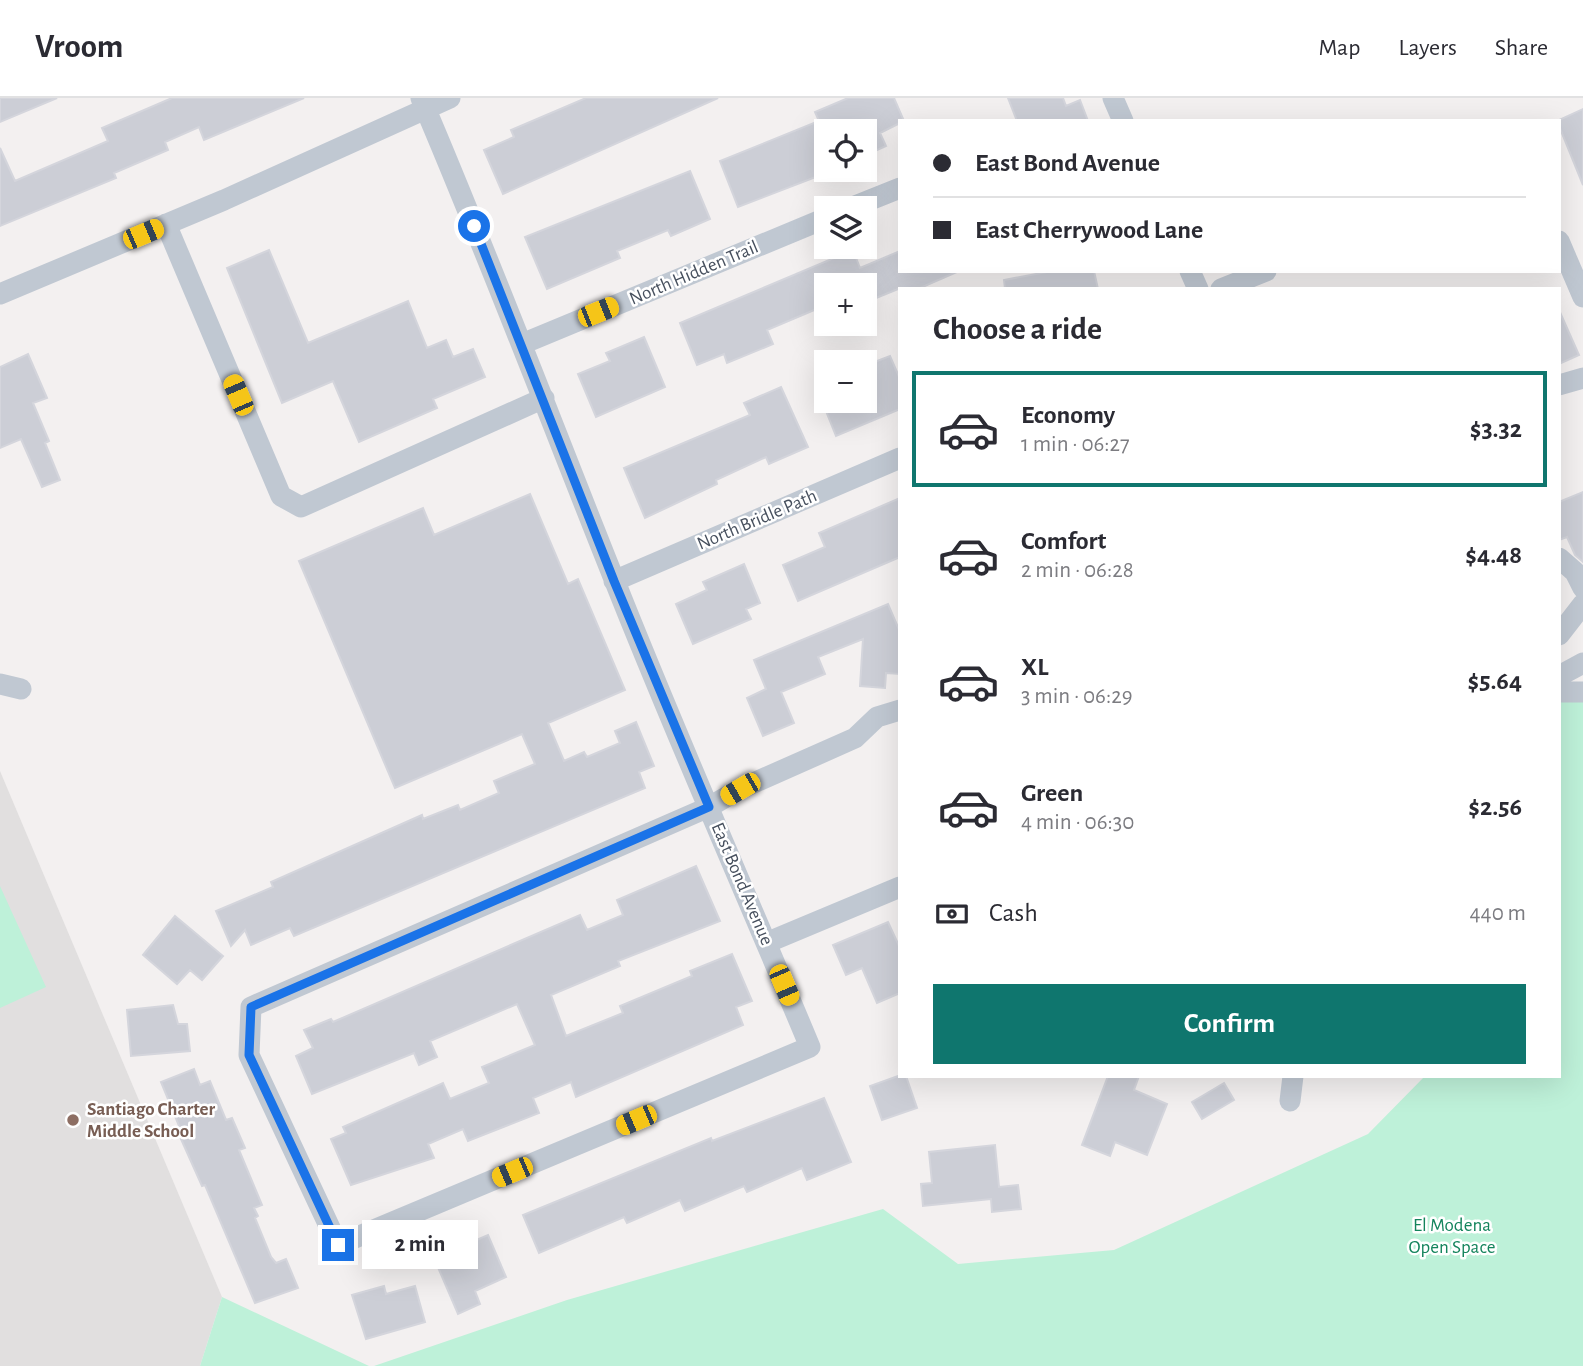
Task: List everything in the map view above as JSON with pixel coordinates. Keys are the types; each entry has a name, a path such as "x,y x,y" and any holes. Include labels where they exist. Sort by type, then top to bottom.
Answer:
{"street":[{"path":"0,294 166,224 424,103 450,98"},
{"path":"1113,98 1122,119"},
{"name":"East Bond Avenue","path":"424,103 544,398 614,581 810,1047 338,1245 249,1055 251,1007 709,807"},
{"path":"877,197 898,189"},
{"name":"North Hidden Trail","path":"522,344 814,223"},
{"path":"166,224 281,496 301,507 544,398"},
{"path":"1561,246 1583,297"},
{"path":"1226,287 1261,273"},
{"path":"1561,384 1583,378"},
{"name":"North Bridle Path","path":"614,581 898,459"},
{"path":"1561,560 1575,572 1583,587"},
{"path":"1561,632 1583,604"},
{"path":"1561,675 1583,663"},
{"path":"1561,692 1583,692"},
{"path":"709,807 740,789 855,738 877,717 898,711"},
{"path":"766,943 898,888"},
{"path":"1290,1101 1293,1078"}],"shaded area":[{"name":"Santiago Charter Middle School","path":"0,771 222,1297 200,1366 0,1366"}],"green space":[{"name":"El Modena Open Space","path":"1583,685 1583,1366 374,1366 567,1300 883,1209 958,1264 1114,1250 1368,1134 1423,1078 1561,1078 1561,696"},
{"path":"0,886 46,987 0,1008"},
{"path":"222,1297 369,1366 200,1366"}],"building":[{"path":"0,98 57,98 0,122"},
{"path":"172,98 304,98 204,140 199,127 165,142 168,150 114,173 116,178 0,226 0,148 15,181 108,141 102,128"},
{"path":"586,98 718,98 503,194 484,150 514,137 511,130"},
{"path":"848,98 894,98 903,119 898,119 898,124 880,133 886,146 877,150 877,119 818,119 815,112"},
{"path":"1008,98 1063,98 1066,106 1080,100 1087,119 1016,119"},
{"path":"1583,109 1583,185 1561,131 1561,119"},
{"path":"814,123 814,178 738,207 720,161"},
{"path":"690,171 710,219 671,236 668,230 617,251 620,258 547,289 525,237"},
{"path":"269,250 308,343 408,301 427,348 446,340 453,357 473,349 485,377 433,399 437,408 359,442 333,381 282,403 227,268"},
{"path":"898,252 898,273 954,273 923,287 898,287 877,298 877,273 814,273 814,310 767,330 773,344 727,363 724,354 697,365 680,323 832,259 856,259 860,268"},
{"path":"1041,273 1094,273 1098,287 1005,287 1004,280"},
{"path":"1561,314 1579,355 1561,363"},
{"path":"644,337 665,387 596,417 578,374 610,361 606,353"},
{"path":"28,354 47,398 33,403 49,441 45,443 60,480 42,487 21,439 0,448 0,367"},
{"path":"890,356 898,374 898,410 836,436 827,413 877,413 877,361"},
{"path":"781,387 808,447 769,464 766,457 645,518 624,468 750,415 744,403"},
{"path":"1583,492 1583,562 1575,555 1567,537 1561,539 1561,501"},
{"path":"530,494 568,584 578,579 625,690 548,723 564,761 584,752 587,757 620,743 615,731 636,722 654,766 639,772 645,788 294,936 290,928 251,945 245,930 231,946 216,911 273,887 271,882 422,815 423,819 458,805 460,810 499,793 494,781 535,764 522,734 395,788 299,561 423,508 434,535"},
{"path":"898,499 898,558 798,601 783,565 825,547 819,533"},
{"path":"744,564 760,603 746,609 751,619 693,644 676,604 707,590 703,582"},
{"path":"888,604 898,627 898,674 886,673 885,688 860,686 863,639 818,657 825,674 781,692 794,723 763,736 747,698 766,689 754,660"},
{"path":"696,866 720,921 618,961 620,966 551,995 566,1036 623,1013 620,1006 692,976 690,971 732,954 752,1001 736,1007 743,1025 576,1097 571,1082 533,1098 539,1113 468,1141 463,1129 428,1144 434,1158 351,1185 331,1139 346,1133 343,1127 443,1083 450,1099 489,1083 482,1067 535,1045 517,1004 430,1041 437,1057 419,1065 414,1053 312,1094 296,1056 313,1048 304,1030 331,1019 333,1022 580,915 587,930 623,915 617,900"},
{"path":"175,916 223,956 202,980 190,970 177,984 143,955"},
{"path":"888,922 898,944 898,994 877,1003 862,968 846,975 833,945"},
{"path":"173,1005 178,1024 187,1024 190,1051 131,1056 127,1010"},
{"path":"194,1069 200,1085 210,1081 226,1120 232,1118 245,1148 239,1150 262,1205 254,1208 258,1216 255,1218 271,1257 276,1263 286,1259 298,1288 255,1303 205,1185 202,1186 181,1139 184,1138 161,1082"},
{"path":"898,1076 907,1078 917,1108 882,1120 870,1086"},
{"path":"1107,1078 1138,1078 1134,1090 1167,1104 1147,1155 1115,1142 1110,1156 1082,1145"},
{"path":"1224,1083 1234,1100 1202,1119 1192,1102"},
{"path":"824,1098 851,1162 807,1180 802,1168 747,1192 744,1186 685,1211 680,1200 627,1223 624,1217 539,1253 523,1215 711,1138 712,1141"},
{"path":"995,1145 999,1187 1018,1185 1021,1209 992,1212 991,1199 923,1206 921,1184 932,1183 929,1152"},
{"path":"488,1235 506,1277 475,1291 480,1304 458,1314 434,1258"},
{"path":"384,1286 386,1294 415,1286 425,1322 366,1339 352,1295"}],"place":[{"name":"Santiago Charter Middle School","path":"73,1120"}],"route":[{"path":"338,1245 249,1055 251,1007 709,807 614,581 474,226"}]}
